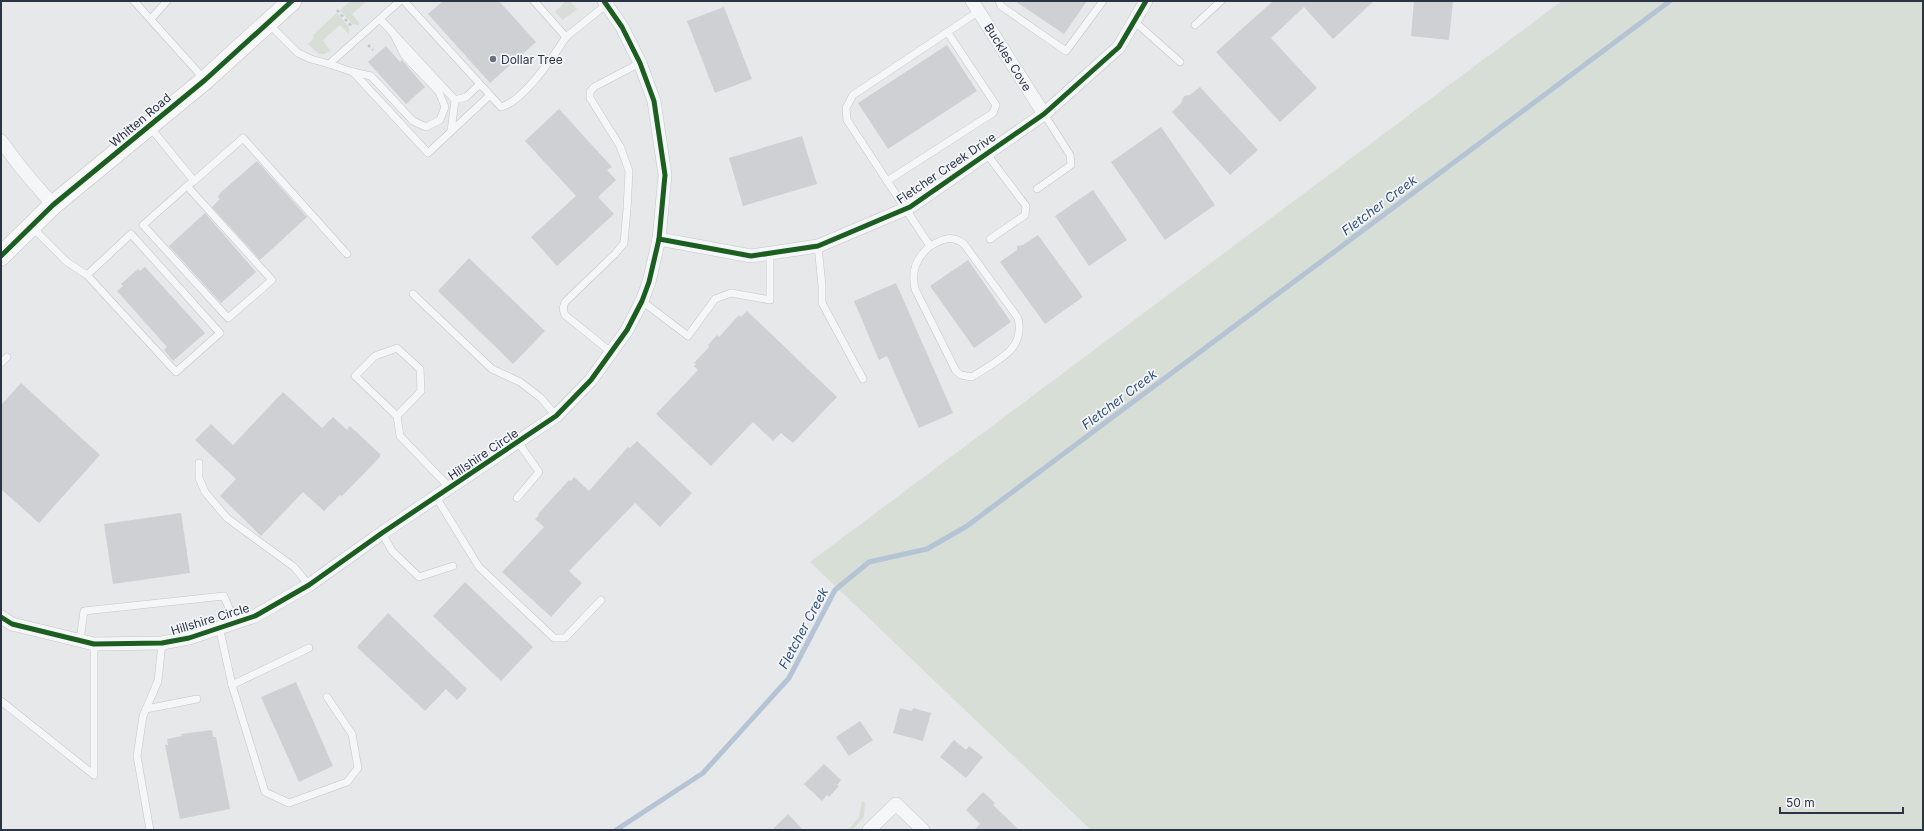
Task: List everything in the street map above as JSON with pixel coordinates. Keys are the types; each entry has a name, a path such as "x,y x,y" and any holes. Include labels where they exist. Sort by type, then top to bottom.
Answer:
{"main road":[{"name":"Whitten Road","path":"1,256 53,205 205,80 292,1"}],"street":[{"name":"Fletcher Creek Drive","path":"659,239 751,256 818,246 905,209 1044,114 1119,47 1146,1"},
{"name":"Hillshire Circle","path":"1,617 12,624 94,644 162,643 189,638 219,626 235,623 255,616 309,585 382,533 556,416 591,380 612,353 642,301 649,282 659,239 665,175 654,101 640,63 622,27 605,3"},
{"name":"Buckles Cove","path":"976,6 1044,114"},
{"path":"1,141 22,169 53,205"},
{"path":"869,830 896,804 923,830"}],"lane":[{"path":"134,1 151,18 205,80"},
{"path":"151,18 167,1"},
{"path":"329,64 400,1"},
{"path":"404,1 489,96 501,106 509,105 543,72 566,37 605,3"},
{"path":"534,1 566,37"},
{"path":"999,1 1002,6 1066,50 1103,1"},
{"path":"1196,25 1221,1"},
{"path":"930,246 847,120 846,108 853,96 948,32 976,6"},
{"path":"380,19 455,100"},
{"path":"1134,21 1180,62"},
{"path":"268,23 298,53 311,60 371,76 413,122 426,127 440,120 445,107 439,92 404,55 393,33"},
{"path":"887,181 993,113 996,105 948,32"},
{"path":"612,353 565,315 563,308 565,302 615,254 624,243 628,209 629,171 620,146 590,98 590,92 594,87 640,63"},
{"path":"353,72 428,153 489,96"},
{"path":"455,100 466,97 480,85"},
{"path":"451,131 455,100"},
{"path":"1037,190 1071,164 1072,159 1044,114"},
{"path":"149,126 194,180"},
{"path":"187,186 272,280 228,318 143,224 187,186 243,138 347,254"},
{"path":"986,153 1026,206 1025,215 990,239"},
{"path":"31,226 67,262 87,275 176,372 220,333 131,234 87,275"},
{"path":"949,237 958,239 964,244 1018,318 1020,326 1019,334 1013,348 972,377 961,375 956,371 915,289 912,276 913,269 918,259 930,246 949,237"},
{"path":"818,246 822,303 863,380"},
{"path":"642,301 688,336 714,299 732,293 770,300 770,253"},
{"path":"413,294 492,369 520,382 541,398 556,416"},
{"path":"397,416 421,391 420,369 397,348 375,356 355,376 397,416 400,436 450,488"},
{"path":"1,363 7,357"},
{"path":"517,498 539,472 518,442"},
{"path":"198,463 199,478 205,492 227,518 294,567 309,585"},
{"path":"436,497 479,567 554,638 565,638 602,600"},
{"path":"382,533 392,551 419,577 453,566"},
{"path":"80,640 84,611 224,596 235,623"},
{"path":"219,626 232,685 265,792 289,803 347,782 358,768 352,734 328,698"},
{"path":"150,830 137,756 143,716 158,681 162,643"},
{"path":"1,700 94,775 94,644"},
{"path":"232,685 309,648"},
{"path":"146,709 197,699"}],"shaded area":[{"path":"351,1 367,1 352,14 359,25 352,24 340,10"},
{"path":"563,1 570,1 577,9 563,20 555,12 564,3"},
{"path":"1562,1 1923,1 1923,830 1091,830 810,562"},
{"path":"337,13 349,27 349,34 340,25 323,40 330,51 324,54 319,54 308,44 314,38 313,35"},
{"path":"862,801 865,802 864,816 853,830 848,830 859,817"}],"building":[{"name":"Dollar Tree","path":"443,1 499,1 536,42 490,83 428,14"},
{"path":"1015,1 1087,1 1064,34"},
{"path":"1273,1 1374,1 1333,39 1304,7 1271,38 1317,88 1280,122 1216,52"},
{"path":"1414,1 1453,1 1449,40 1411,36"},
{"path":"724,7 752,79 715,93 687,21"},
{"path":"947,45 977,91 888,149 858,103"},
{"path":"386,46 400,62 402,60 425,87 406,104 368,62"},
{"path":"1200,87 1258,150 1230,175 1172,112 1181,103 1184,96 1190,95"},
{"path":"559,109 612,167 607,170 616,180 598,197 614,214 557,266 531,237 576,196 525,141"},
{"path":"1161,127 1215,205 1165,240 1111,162"},
{"path":"802,136 817,184 743,206 729,158"},
{"path":"257,161 307,217 260,260 212,207 220,199 218,197 220,193"},
{"path":"1093,190 1127,240 1089,266 1055,216"},
{"path":"205,213 256,272 221,303 169,246"},
{"path":"1038,235 1083,297 1045,324 1000,262 1017,250 1017,246 1023,245"},
{"path":"469,258 545,331 513,364 438,291"},
{"path":"968,260 1011,322 974,348 930,286"},
{"path":"145,267 205,333 173,361 164,350 167,347 117,291 123,286 121,284 138,269 140,271"},
{"path":"896,283 953,413 919,428 887,356 879,360 854,301"},
{"path":"747,311 837,397 793,443 781,433 773,441 753,422 711,466 656,414 698,370 694,366 696,364 694,363 709,347 708,345 717,335 719,337 739,315 741,317"},
{"path":"21,383 100,455 39,523 1,489 1,405"},
{"path":"283,392 322,428 333,417 347,430 350,426 380,454 380,457 342,496 340,495 324,511 303,492 261,536 220,496 236,479 195,440 211,424 233,445"},
{"path":"637,441 692,493 660,527 635,503 569,571 582,583 551,617 502,572 544,527 535,519 569,480 571,481 574,477 589,491 628,447 630,448"},
{"path":"181,513 190,573 113,584 104,524"},
{"path":"465,582 533,647 501,681 433,616"},
{"path":"388,613 467,689 457,700 446,689 425,711 357,647"},
{"path":"296,682 333,766 299,782 261,697"},
{"path":"900,708 912,711 913,708 931,713 923,741 893,733"},
{"path":"860,721 873,740 849,756 836,737"},
{"path":"212,730 213,737 216,737 230,809 180,819 165,745 168,745 167,739 182,736 181,734"},
{"path":"954,740 966,750 969,746 983,757 966,778 940,757"},
{"path":"824,764 841,780 837,785 839,786 829,797 827,795 822,801 804,784"},
{"path":"983,792 995,803 993,805 1019,830 974,830 980,824 966,810"},
{"path":"788,814 803,830 772,830"}],"waterway":[{"name":"Fletcher Creek","path":"616,830 703,773 789,678 835,590 869,562 927,549 967,526 1670,1"}],"cycle path":[{"path":"1,256 53,205 205,80 292,1"},
{"path":"1,617 12,624 94,644 162,643 189,638 255,616 309,585 382,533 556,416 591,380 627,330 642,301 649,282 659,239 665,175 654,101 640,63 622,27 604,1"},
{"path":"659,239 751,256 818,246 910,207 1044,114 1119,47 1146,1"}],"place":[{"name":"Dollar Tree","path":"493,59"}]}
